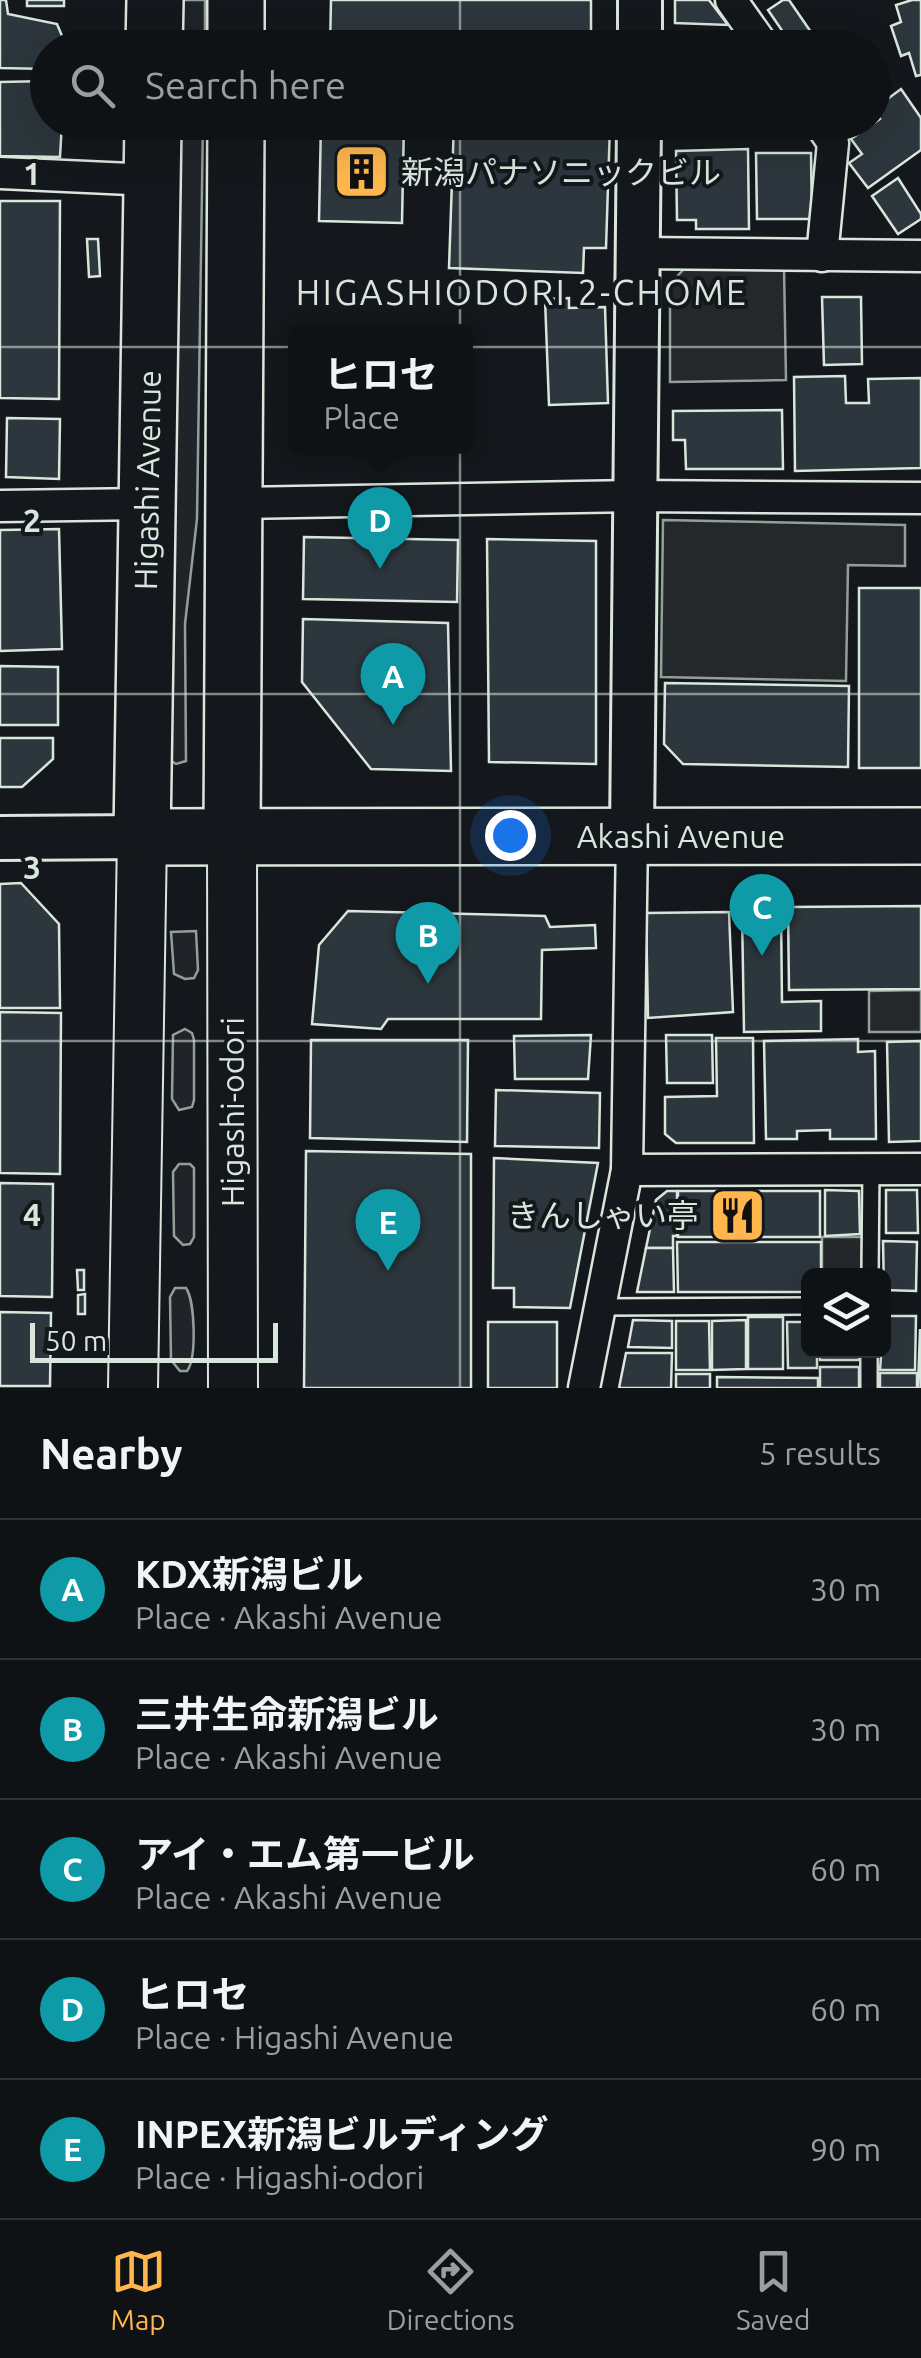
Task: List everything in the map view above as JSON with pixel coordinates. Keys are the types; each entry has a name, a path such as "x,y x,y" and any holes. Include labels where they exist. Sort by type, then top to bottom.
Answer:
{"highway":[{"path":"154,30 155,0"},
{"path":"236,0 236,30"},
{"name":"Higashi Avenue","path":"142,836 153,140"},
{"path":"232,836 236,140"},
{"name":"Akashi Avenue","path":"142,836 921,836"}],"main road":[{"path":"133,1388 142,836"},
{"name":"Higashi-odori","path":"232,836 233,1388"}],"street":[{"path":"640,0 640,30"},
{"path":"732,0 753,30"},
{"path":"584,1388 626,1170 640,140"},
{"path":"822,256 831,140"},
{"path":"0,173 152,180"},
{"path":"639,253 921,256"},
{"path":"234,503 634,496 921,498"},
{"path":"0,506 146,504"},
{"path":"0,838 142,836"},
{"path":"626,1170 921,1168"}],"lane":[{"path":"870,1268 871,1169"},
{"path":"599,1306 801,1306"},
{"path":"868,1388 869,1358"}],"shaded area":[{"path":"178,0 205,0 205,30 177,30"},
{"path":"176,140 203,140 197,519 185,624 186,761 176,764 170,760"},
{"path":"784,267 786,380 670,382 670,284 684,269"},
{"path":"663,520 905,525 905,566 848,565 846,681 661,677"},
{"path":"196,931 198,970 194,978 185,979 174,974 171,932"},
{"path":"921,990 921,1032 869,1032 869,991"},
{"path":"185,1029 194,1040 194,1100 192,1107 179,1110 172,1099 173,1035"},
{"path":"179,1164 194,1168 194,1237 190,1244 183,1245 174,1236 173,1172"},
{"path":"822,1237 862,1237 861,1268 822,1268"},
{"path":"175,1288 186,1288 191,1305 194,1330 187,1371 180,1371 171,1360 170,1297"}],"building":[{"path":"0,0 6,0 8,14 57,24 60,30 30,30 30,69 0,68"},
{"path":"27,0 64,0 64,6 27,6"},
{"path":"331,0 591,0 591,30 330,30"},
{"path":"675,0 709,0 728,25 675,23"},
{"path":"789,0 810,30 782,30 768,10"},
{"path":"921,0 921,75 916,76 909,53 901,56 891,26 901,22 896,5"},
{"path":"30,81 30,140 61,140 60,157 0,156 0,82"},
{"path":"901,89 921,118 921,150 868,188 849,163 862,154 852,140 891,140 891,96"},
{"name":"新潟パナソニックビル","path":"321,140 404,140 402,223 319,221"},
{"path":"453,140 610,140 606,248 584,248 583,273 449,268"},
{"path":"748,149 749,229 696,229 696,220 677,220 676,151"},
{"path":"756,153 811,153 812,219 757,219"},
{"path":"898,178 921,219 898,234 872,196"},
{"path":"0,201 60,201 59,399 0,398"},
{"path":"87,239 98,239 100,276 89,277"},
{"path":"822,297 861,297 862,364 824,365"},
{"path":"569,298 569,308 605,307 608,403 549,405 545,299"},
{"path":"845,376 846,403 869,403 868,379 921,378 921,468 795,471 794,377"},
{"path":"782,410 783,469 686,469 685,440 673,440 673,411"},
{"path":"7,418 60,419 59,479 6,477"},
{"path":"59,529 62,649 0,651 0,530"},
{"path":"304,537 458,540 457,602 303,599"},
{"path":"487,539 596,541 596,764 489,762"},
{"path":"859,588 921,588 921,768 859,768"},
{"path":"303,619 448,623 451,771 371,769 302,682"},
{"path":"0,666 58,667 58,725 0,725"},
{"path":"665,683 849,686 848,767 683,764 664,744"},
{"path":"0,738 53,738 53,759 22,787 0,787"},
{"path":"21,883 59,924 60,1008 0,1008 0,884"},
{"path":"921,906 921,989 789,990 788,907"},
{"path":"742,910 781,910 782,1002 821,1001 821,1031 744,1032"},
{"path":"348,911 545,916 550,927 595,925 596,948 542,950 541,1019 388,1019 381,1029 312,1024 319,945"},
{"path":"729,912 733,1012 648,1018 646,913"},
{"path":"0,1012 61,1013 60,1174 0,1173"},
{"path":"591,1035 588,1079 515,1079 514,1036"},
{"path":"666,1035 712,1035 713,1083 667,1083"},
{"path":"716,1038 753,1038 754,1143 676,1143 665,1134 665,1097 717,1096"},
{"path":"858,1039 858,1052 875,1051 876,1139 830,1139 830,1130 797,1131 797,1139 766,1139 764,1041"},
{"path":"311,1040 468,1040 467,1142 310,1138"},
{"path":"921,1041 921,1141 889,1142 887,1042"},
{"path":"496,1090 600,1093 599,1148 495,1146"},
{"path":"306,1151 471,1154 471,1388 304,1388"},
{"path":"494,1158 598,1163 570,1308 514,1307 514,1288 493,1288"},
{"path":"0,1183 53,1184 52,1297 0,1296"},
{"path":"825,1190 859,1191 860,1234 825,1236"},
{"path":"886,1190 917,1190 918,1233 886,1233"},
{"path":"667,1191 677,1191 677,1236 673,1236 673,1248 646,1248 656,1200"},
{"path":"678,1191 820,1191 820,1237 678,1237"},
{"path":"883,1241 917,1242 916,1291 891,1290 891,1268 884,1268"},
{"path":"677,1242 821,1242 821,1268 801,1268 801,1292 678,1292"},
{"path":"646,1248 673,1248 674,1292 637,1292"},
{"path":"77,1270 84,1270 84,1290 78,1290"},
{"path":"85,1294 85,1314 78,1314 78,1295"},
{"path":"0,1312 51,1313 50,1386 0,1386"},
{"path":"891,1316 916,1316 915,1370 880,1370 881,1358 891,1358"},
{"path":"748,1317 783,1317 783,1369 748,1369"},
{"path":"633,1320 672,1321 672,1348 628,1347"},
{"path":"746,1320 746,1369 712,1370 712,1321"},
{"path":"676,1321 709,1321 710,1370 676,1370"},
{"path":"488,1322 557,1322 557,1388 488,1388"},
{"path":"787,1322 801,1322 801,1358 817,1358 817,1368 788,1368"},
{"path":"920,1329 921,1388 918,1388"},
{"path":"626,1353 672,1353 671,1388 619,1388"},
{"path":"820,1358 859,1358 859,1360"},
{"path":"820,1367 859,1367 859,1388 820,1388"},
{"path":"880,1373 917,1373 917,1388 880,1388"},
{"path":"676,1374 710,1374 710,1388 676,1388"},
{"path":"717,1377 818,1378 818,1388 717,1388"}],"place":[{"name":"新潟パナソニックビル","path":"362,172"},
{"name":"ヒロセ","path":"380,569"},
{"name":"KDX新潟ビル","path":"393,725"},
{"name":"アイ・エム第一ビル","path":"762,956"},
{"name":"三井生命新潟ビル","path":"428,984"},
{"name":"きんしゃい亭","path":"738,1215"},
{"name":"INPEX新潟ビルディング","path":"388,1271"}],"district":[{"name":"HIGASHIODORI 2-CHOME","path":"522,292"}]}
